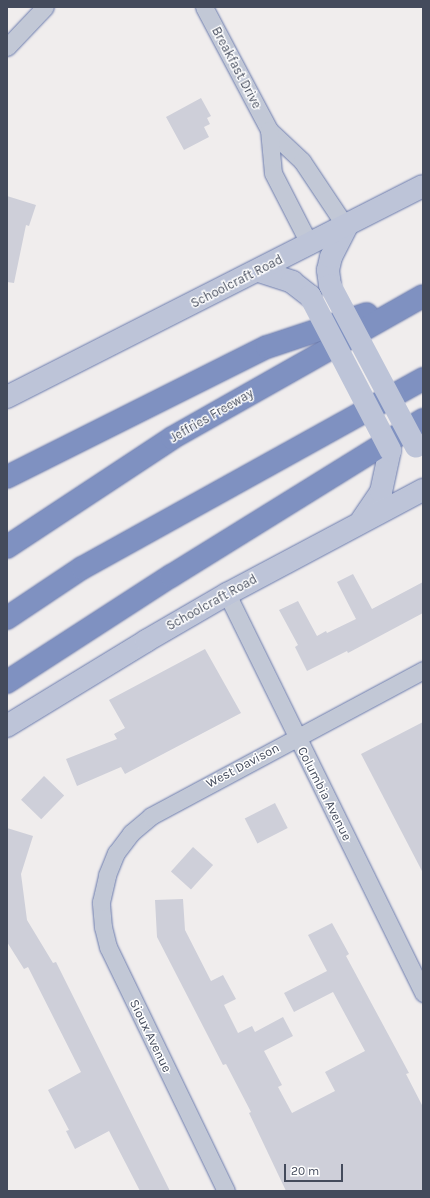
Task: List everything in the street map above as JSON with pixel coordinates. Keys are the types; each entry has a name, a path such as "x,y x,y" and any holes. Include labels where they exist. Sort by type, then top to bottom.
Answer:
{"highway":[{"path":"7,477 267,347 423,296"},
{"name":"Jeffries Freeway","path":"7,547 172,438 423,296"},
{"path":"7,618 82,568 423,379"},
{"path":"7,682 164,581 423,420"}],"main road":[{"name":"Schoolcraft Road","path":"7,397 346,227 423,186"},
{"path":"346,227 331,257 328,270 330,285 420,449"},
{"path":"259,271 292,282 310,296 390,450 381,492 358,524"},
{"name":"Schoolcraft Road","path":"7,726 146,641 227,594 423,490"}],"street":[{"path":"7,47 45,7"},
{"name":"Breakfast Drive","path":"204,7 269,130 302,161 346,227"},
{"name":"Breakfast Drive","path":"269,130 273,174 310,245"},
{"name":"Columbia Avenue","path":"227,594 296,738 423,993"},
{"name":"West Davison","path":"107,875 116,853 127,838 150,816 423,670"},
{"name":"Sioux Avenue","path":"107,875 102,902 103,928 108,947 226,1191"}],"building":[{"path":"201,98 211,116 207,118 210,124 204,127 209,137 184,150 166,117"},
{"path":"7,196 36,205 29,226 26,225 14,283 7,282"},
{"path":"353,574 372,609 423,582 423,613 348,653 347,651 307,671 295,647 298,645 279,610 298,601 317,636 326,631 327,633 356,619 337,582"},
{"path":"205,649 241,713 125,774 121,767 77,786 66,759 117,739 114,734 125,728 109,700"},
{"path":"423,722 423,873 361,754"},
{"path":"44,776 64,795 41,819 21,800"},
{"path":"275,803 288,828 257,843 245,818"},
{"path":"7,828 33,836 21,874 27,920 53,963 56,962 170,1191 140,1191 109,1131 75,1149 66,1131 69,1130 48,1090 81,1072 28,967 24,969 7,942"},
{"path":"193,847 213,865 191,890 171,872"},
{"path":"183,899 185,930 211,981 223,975 236,999 224,1005 238,1033 252,1026 255,1032 283,1017 293,1036 264,1051 282,1085 278,1087 292,1113 335,1091 325,1072 365,1051 333,992 294,1012 284,993 327,971 308,935 332,923 349,954 346,956 409,1073 406,1074 423,1107 423,1191 286,1191 249,1113 251,1112 226,1064 223,1065 157,937 155,900"}]}
